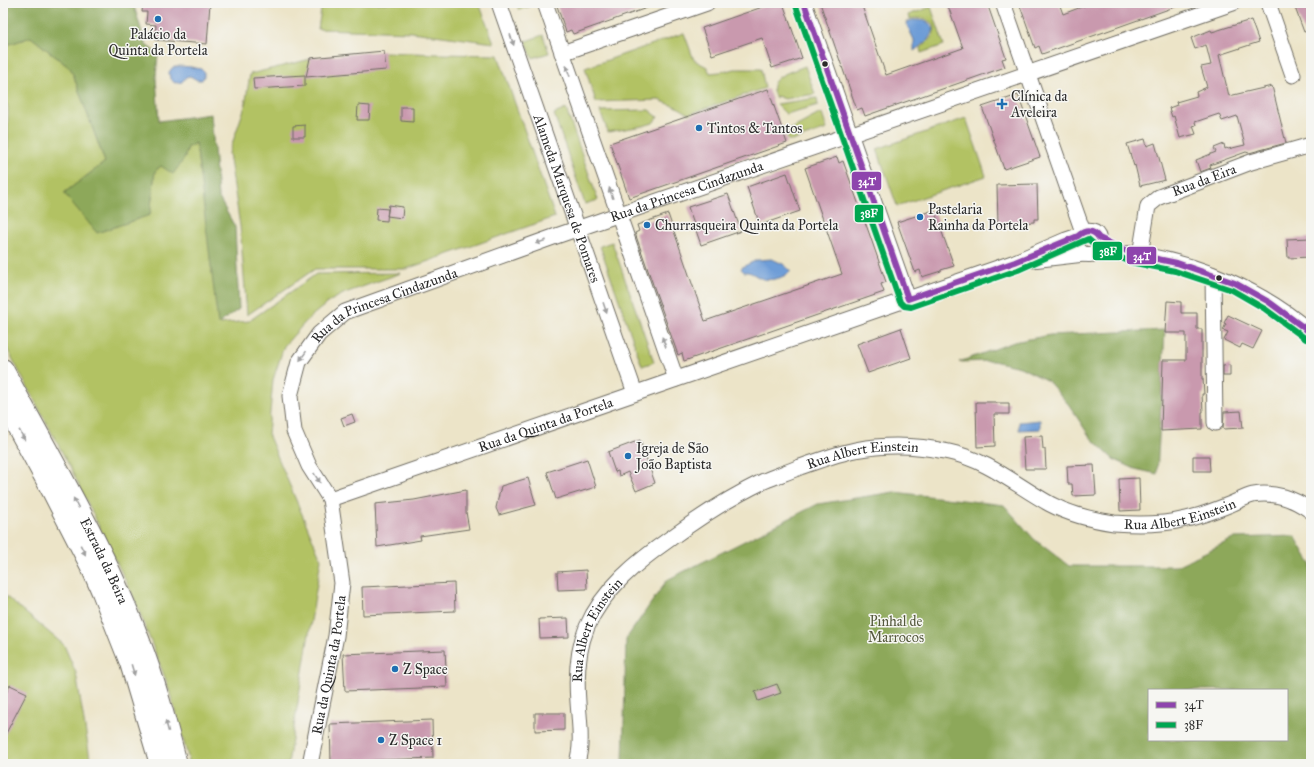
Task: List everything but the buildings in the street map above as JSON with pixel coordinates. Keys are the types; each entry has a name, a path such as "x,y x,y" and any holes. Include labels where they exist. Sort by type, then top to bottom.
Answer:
{"main road":[{"name":"Estrada da Beira","path":"3,369 97,543 117,586 147,660 161,703 177,764"},
{"name":"Estrada da Beira","path":"3,401 52,491 92,569 102,592 130,663 160,764"}],"street":[{"name":"Alameda Marquesa de Pomares","path":"499,3 635,393"},
{"path":"545,3 676,379"},
{"path":"562,53 707,3"},
{"path":"804,3 908,299"},
{"path":"1003,3 1081,234"},
{"name":"Rua da Princesa Cindazunda","path":"330,499 309,466 294,431 290,396 299,362 319,334 345,312 1233,3"},
{"path":"1268,3 1294,75"},
{"name":"Rua da Eira","path":"1136,255 1148,206 1159,197 1251,162 1311,145"},
{"path":"1099,238 1099,245 1096,252 1088,254 1080,252 1077,246 1077,239 1081,234 1090,231 1099,238 1136,255 1177,263 1235,283 1269,302 1311,333"},
{"name":"Rua da Quinta da Portela","path":"310,764 336,636 342,583 330,499 1015,262 1081,234"},
{"name":"Rua da Quinta da Portela","path":"1015,262 1088,254 1136,255"},
{"path":"1213,275 1215,423"},
{"name":"Rua Albert Einstein","path":"577,764 580,747 580,733 577,667 587,626 605,596 633,566 701,516 767,480 829,457 855,450 881,446 904,445 953,452 976,460 1003,474 1051,504 1088,518 1113,522 1140,524 1185,520 1252,496 1262,495 1285,497 1311,511"}],"green space":[{"path":"3,3 133,3 146,45 158,54 156,77 159,121 211,114 218,196 235,227 239,309 218,324 196,143 188,147 184,159 173,174 161,166 155,171 150,215 97,233 64,193 105,162 71,69 31,37 10,44 3,42"},
{"path":"322,3 479,3 494,43 412,32 318,29"},
{"path":"516,3 530,3 531,6 519,10"},
{"path":"931,7 944,45 921,53 920,48 933,35 935,29 934,25 922,19 909,19 908,15"},
{"path":"684,33 694,60 707,67 710,73 735,69 761,69 765,88 689,114 679,108 659,100 596,102 585,68"},
{"path":"543,35 549,53 532,58 526,41"},
{"path":"31,37 71,69 105,162 64,193 150,215 155,171 161,166 184,159 188,147 196,143 219,324 249,321 316,274 401,273 345,293 330,301 309,318 284,346 273,380 268,434 321,559 288,764 190,764 167,683 134,598 72,471 3,341 3,154 8,147 8,107 3,96 3,42 10,44"},
{"path":"385,52 498,55 555,217 406,269 315,269 247,315 240,226 229,153 245,106 250,74 311,59"},
{"path":"805,66 815,94 785,99 777,96 776,98 773,91 773,85 776,80 786,73"},
{"path":"817,98 818,105 786,114 777,104"},
{"path":"566,109 598,200 585,204 554,114"},
{"path":"649,110 658,117 653,123 608,132 600,111"},
{"path":"819,114 822,114 827,129 792,141 788,140 786,132"},
{"path":"966,118 986,176 897,206 877,149"},
{"path":"612,242 654,362 642,366 600,246"},
{"path":"1165,330 1157,474 1135,469 1113,459 1090,437 1069,405 1048,381 1020,367 993,361 959,362 1014,342 1050,335"},
{"name":"Pinhal de Marrocos","path":"894,492 1004,505 1034,539 1069,566 1176,566 1235,538 1295,536 1311,564 1311,764 623,764 626,639 667,580 818,504"},
{"path":"3,594 64,645 76,673 91,764 3,764"}],"water":[{"path":"912,20 928,22 934,30 927,41 914,51 914,40 907,25 907,22"},
{"path":"180,66 201,69 204,72 202,80 197,80 190,76 186,77 182,82 175,83 170,79 169,72 173,67"},
{"path":"772,259 783,264 791,271 781,277 766,280 749,272 744,272 741,269 742,267 757,260"},
{"path":"1040,420 1040,429 1019,430 1019,422"}],"transit line":[{"name":"34T","path":"804,3 908,299 1015,262 1089,231 1097,235 1099,238 1133,254 1177,263 1235,283 1269,302 1311,333"},
{"name":"38F","path":"796,6 900,302 904,306 911,307 1018,270 1088,239 1095,245 1130,262 1175,271 1232,290 1265,309 1306,339"}],"place":[{"name":"Palácio da Quinta da Portela","path":"158,19"},
{"name":"Clínica da Aveleira","path":"1002,104"},
{"name":"Tintos & Tantos","path":"699,128"},
{"name":"Pastelaria Rainha da Portela","path":"920,217"},
{"name":"Churrasqueira Quinta da Portela","path":"647,225"},
{"name":"Igreja de São João Baptista","path":"628,456"},
{"name":"Z Space","path":"395,669"},
{"name":"Z Space 1","path":"381,740"}]}
